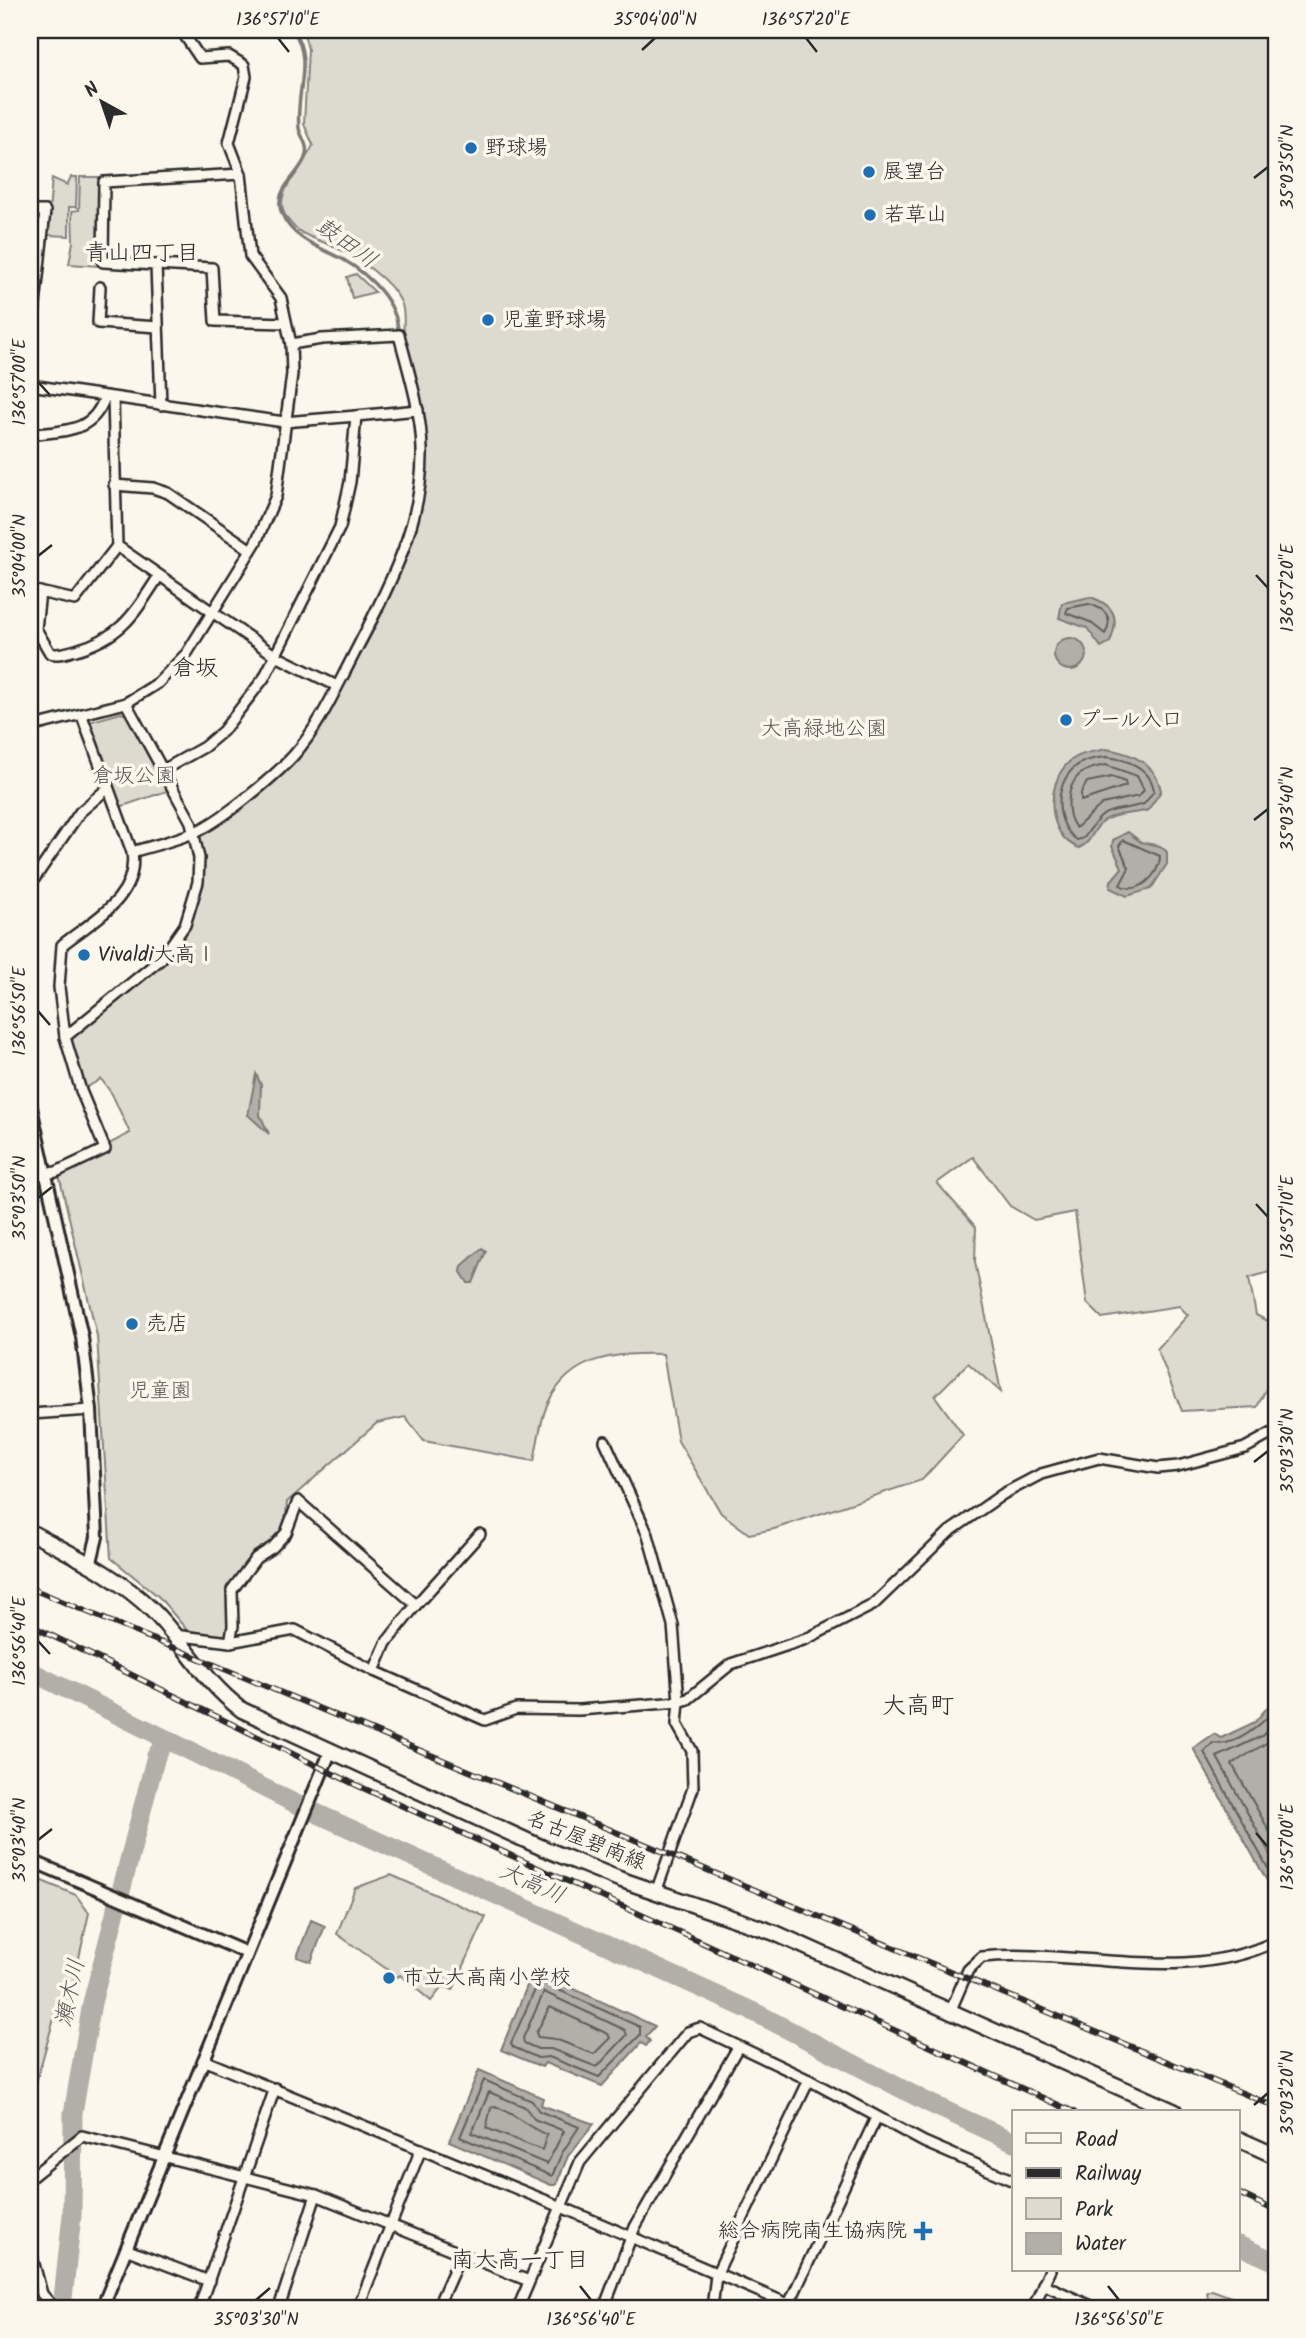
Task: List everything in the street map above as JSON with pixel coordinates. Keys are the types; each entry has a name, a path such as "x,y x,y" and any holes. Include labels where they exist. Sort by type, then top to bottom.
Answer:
{"main road":[{"name":"名古屋碧南線","path":"30,1532 91,1562 138,1597 174,1635 217,1691 242,1710 545,1849 656,1892 775,1933 1170,2110"},
{"path":"1240,2140 1276,2156"}],"street":[{"path":"30,727 125,703 145,693 173,669 251,550 264,528 276,496 292,374 291,344 281,298 250,256 240,174 229,144 246,77 244,65 229,56 200,58 181,30"},
{"path":"240,174 104,182 103,262 212,268 215,321 286,323"},
{"path":"30,211 45,211 33,324 30,323"},
{"path":"156,265 161,405"},
{"path":"100,287 98,323 158,327"},
{"path":"132,852 195,832 270,778 294,755 337,686 390,584 409,534 418,498 421,463 418,410 399,335 322,339 291,344"},
{"path":"30,385 284,422 418,410"},
{"path":"30,435 86,425 99,414 109,398"},
{"path":"30,590 75,600 117,546 109,398"},
{"path":"163,769 204,747 223,731 264,678 340,527 350,482 356,416"},
{"path":"114,485 153,488 168,493 251,550"},
{"path":"117,546 276,656 337,686"},
{"path":"40,592 36,629 50,653 57,655 99,643 114,635 134,613 159,576"},
{"path":"65,1037 161,959 179,937 191,912 198,882 195,832 125,703"},
{"path":"30,1176 56,1172 105,1149 81,1091 65,1037 59,987 62,945 126,891 133,873 132,852 82,716"},
{"path":"30,885 80,811 108,788"},
{"path":"30,1105 82,1337 91,1410 97,1537 91,1562"},
{"path":"30,1414 91,1410"},
{"path":"174,1635 230,1642 295,1630 374,1671 485,1720 516,1709 579,1710 679,1702 688,1699 731,1664 806,1639 873,1605 949,1532 1003,1494 1041,1474 1099,1458 1158,1468 1178,1466 1245,1448 1276,1431"},
{"path":"605,1441 648,1535 673,1625 679,1702 677,1724 692,1751 693,1788 656,1892"},
{"path":"230,1642 232,1590 256,1558 273,1547 286,1532 298,1501 415,1605"},
{"path":"374,1671 386,1643 415,1605 480,1534"},
{"path":"102,2308 331,1750"},
{"path":"30,1860 247,1953"},
{"path":"950,2012 968,1970 982,1957 1177,1962 1223,1960 1276,1941"},
{"path":"518,2308 559,2206 580,2162 688,2032 700,2028 809,2080 876,2118 1012,2180"},
{"path":"606,2308 631,2238 738,2047"},
{"path":"203,2060 559,2206 788,2306 876,2118"},
{"path":"712,2308 716,2275 809,2080"},
{"path":"199,2308 275,2088"},
{"path":"30,2178 82,2136 243,2179 316,2195 529,2281"},
{"path":"358,2308 421,2149"},
{"path":"279,2308 316,2195"},
{"path":"30,2249 42,2294 53,2308"},
{"path":"128,2250 209,2281"},
{"path":"437,2308 461,2253"},
{"path":"1033,2308 1049,2272"},
{"path":"1043,2284 1096,2308"}],"green space":[{"name":"大高緑地公園","path":"303,30 1276,30 1276,1270 1249,1278 1256,1315 1269,1322 1276,1344 1277,1359 1257,1407 1182,1411 1157,1349 1188,1315 1179,1306 1102,1318 1087,1303 1075,1212 1034,1220 1010,1206 973,1157 937,1183 976,1227 975,1262 1001,1392 968,1363 935,1396 963,1435 922,1480 774,1529 749,1534 721,1513 678,1441 663,1354 628,1354 596,1360 582,1366 558,1387 543,1417 534,1461 424,1441 405,1417 377,1423 287,1502 285,1528 279,1538 228,1588 228,1637 191,1635 159,1597 111,1558 97,1336 59,1175 109,1152 107,1145 130,1133 112,1094 101,1079 84,1089 69,1041 170,956 188,930 200,896 203,873 200,837 203,830 255,795 278,774 341,686 382,614 399,575 422,494 426,454 424,415 404,338 404,312 401,302 389,285 364,264 295,228 282,206 286,188 313,145 304,124 308,49"},
{"path":"71,177 77,177 76,207 69,207 69,236 47,235 52,178 67,185"},
{"path":"80,177 100,177 100,266 69,264 73,242 72,211 79,210"},
{"path":"356,274 375,292 352,298 347,277"},
{"name":"倉坂公園","path":"121,713 127,715 170,790 120,807 89,726 92,721"},
{"path":"391,1875 486,1917 453,1990 443,1986 431,2001 400,1975 398,1977 337,1934 355,1888"},
{"path":"30,1876 76,1895 89,1913 72,1989 55,2015 30,2104"},
{"path":"1212,2290 1242,2301 1247,2308 1228,2308 1208,2299 1207,2292"}],"water":[{"path":"1090,597 1110,608 1115,619 1110,642 1101,647 1087,628 1059,618 1062,603"},
{"path":"1070,638 1081,643 1086,654 1081,665 1070,670 1059,665 1054,654 1059,643"},
{"path":"1106,749 1125,753 1148,766 1161,791 1148,810 1105,820 1079,848 1068,842 1060,833 1055,821 1053,796 1056,783 1061,772 1073,759"},
{"path":"1128,832 1141,842 1160,846 1167,852 1167,864 1151,889 1127,896 1110,888 1111,881 1122,868 1112,846 1113,840"},
{"path":"256,1074 261,1085 260,1115 269,1134 248,1115"},
{"path":"482,1248 486,1251 473,1283 468,1283 461,1272 462,1266"},
{"path":"1276,1697 1276,1897 1193,1748 1214,1734 1221,1738 1255,1722"},
{"path":"311,1920 325,1926 311,1962 297,1957"},
{"path":"533,1971 556,1980 559,1976 563,1977 561,1983 655,2026 646,2037 650,2041 646,2046 641,2043 602,2086 545,2063 542,2067 501,2050"},
{"path":"479,2070 543,2098 541,2105 594,2124 568,2156 556,2185 449,2141"}],"waterway":[{"name":"鼓田川","path":"293,30 302,53 298,115 306,154 302,165 280,198 282,214 302,238 364,274 390,305 398,329"},
{"name":"大高川","path":"30,1671 294,1803 756,2013 929,2103 1012,2141"},
{"name":"瀬木川","path":"62,2308 72,2215 73,2113 92,2003 156,1756 167,1739"},
{"name":"大高川","path":"1240,2246 1276,2262"}],"railway":[{"path":"30,1588 1276,2107"},
{"path":"30,1625 352,1783 1070,2110"},
{"path":"1240,2194 1276,2211"}],"place":[{"name":"野球場","path":"471,148"},
{"name":"展望台","path":"869,172"},
{"name":"若草山","path":"870,215"},
{"name":"児童野球場","path":"488,320"},
{"name":"プール入口","path":"1066,720"},
{"name":"Vivaldi大高Ⅰ","path":"84,955"},
{"name":"売店","path":"132,1324"},
{"name":"市立大高南小学校","path":"389,1978"},
{"name":"総合病院南生協病院","path":"923,2231"}],"district":[{"name":"青山四丁目","path":"142,254"},
{"name":"倉坂","path":"195,669"},
{"name":"大高町","path":"918,1706"},
{"name":"南大高一丁目","path":"520,2261"}],"park label":[{"name":"児童園","path":"160,1391"}]}
